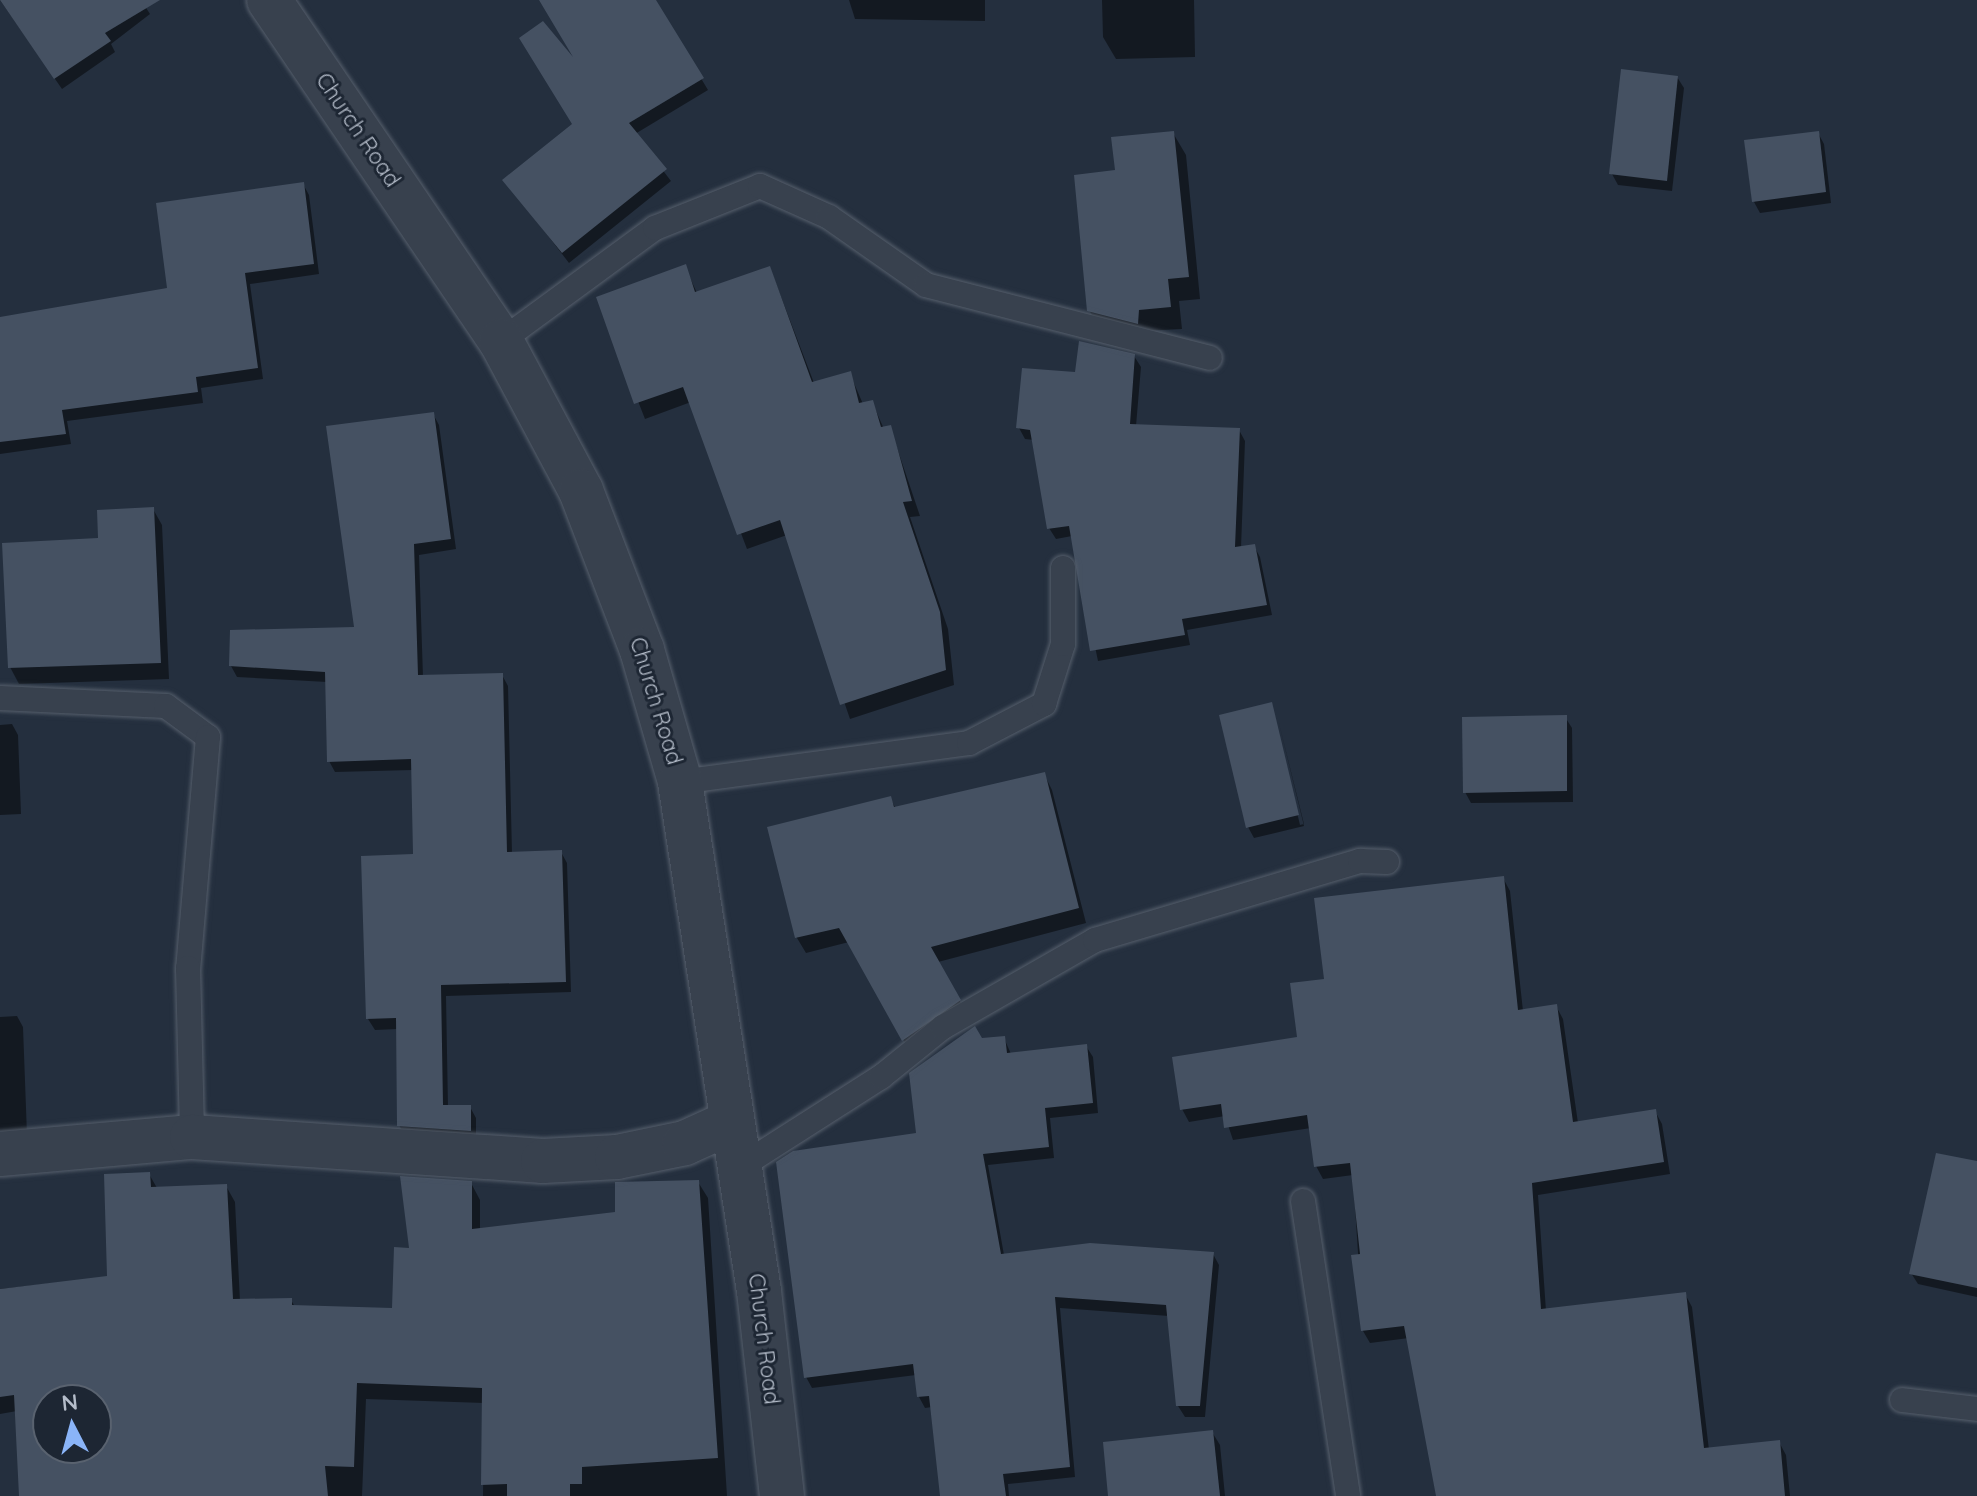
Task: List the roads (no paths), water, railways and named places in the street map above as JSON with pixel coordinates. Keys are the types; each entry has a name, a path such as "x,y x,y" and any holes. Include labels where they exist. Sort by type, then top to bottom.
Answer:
{"street":[{"name":"Church Road","path":"269,0 501,341 581,491 642,650 680,782 729,1123 759,1291 782,1496"},
{"path":"0,1154 192,1137 543,1161 617,1157 685,1143 729,1123"}],"lane":[{"path":"501,341 655,228 760,186 829,217 926,285 1210,358"},
{"path":"680,782 969,743 1044,704 1063,644 1063,568"},
{"path":"0,698 166,706 208,737 188,968 192,1137"},
{"path":"737,1169 881,1077 943,1027 1095,940 1360,861 1387,862"},
{"path":"1303,1201 1348,1496"},
{"path":"1902,1400 1977,1409"}]}
